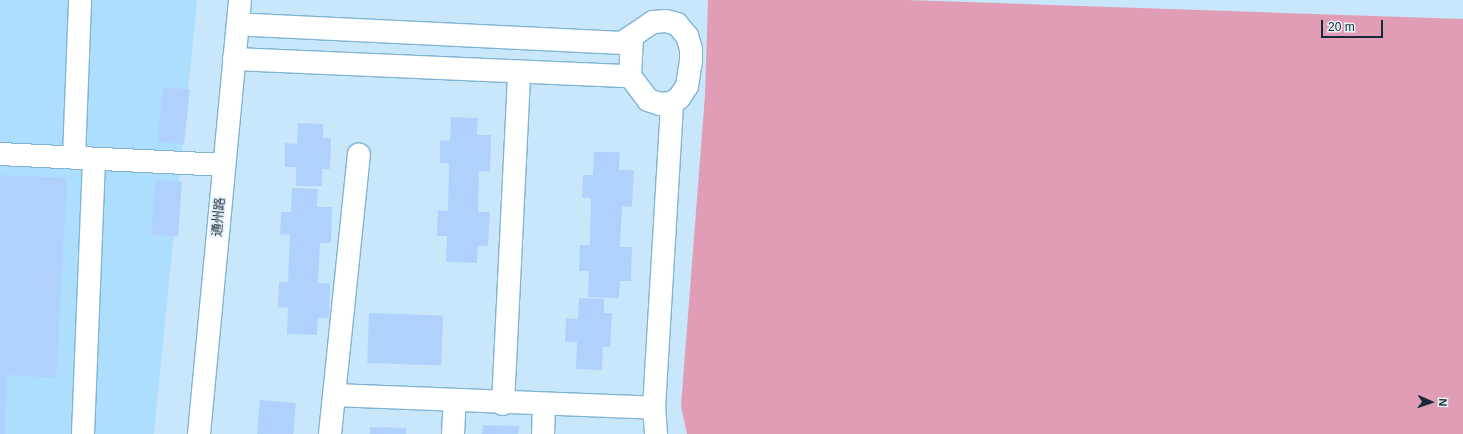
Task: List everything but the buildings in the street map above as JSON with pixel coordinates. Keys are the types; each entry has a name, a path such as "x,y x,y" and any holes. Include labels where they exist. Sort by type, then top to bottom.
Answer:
{"street":[{"path":"80,0 84,158 83,434"},
{"name":"通州路","path":"199,434 240,0"},
{"path":"238,24 622,43 632,38 653,22 666,21 677,24 687,36 691,48 690,73 687,86 679,98 672,103 660,104 648,100 630,76 632,38"},
{"path":"549,72 550,39"},
{"path":"234,59 630,76"},
{"path":"503,404 519,71"},
{"path":"656,434 654,408 672,103"},
{"path":"0,154 224,165"},
{"path":"330,434 359,154"},
{"path":"334,396 503,404 654,408"},
{"path":"453,434 454,401"},
{"path":"543,434 544,405"}],"shaded area":[{"path":"0,0 197,0 154,434 0,434"},
{"path":"708,0 906,0 1463,19 1463,434 687,434 681,406 705,95"}]}
